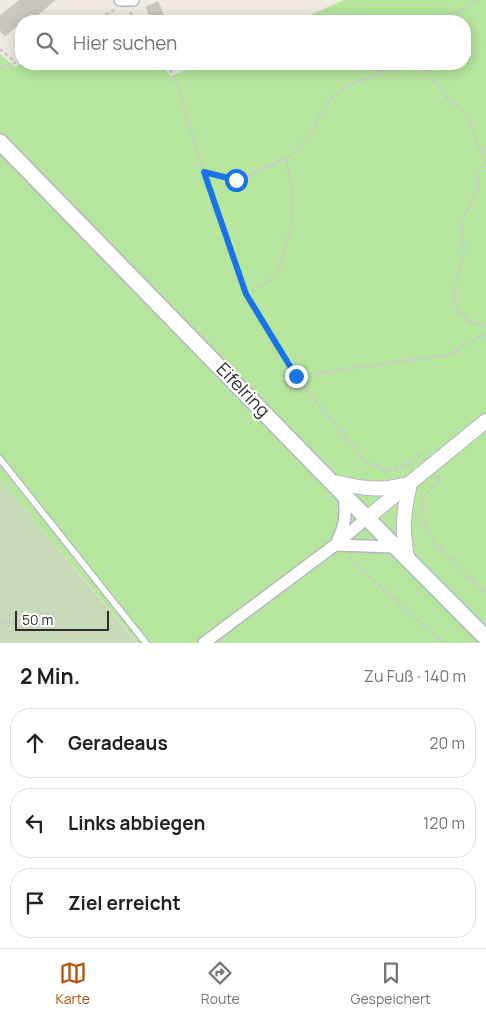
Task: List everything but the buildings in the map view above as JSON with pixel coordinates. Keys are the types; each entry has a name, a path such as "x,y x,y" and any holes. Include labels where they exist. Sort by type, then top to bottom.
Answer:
{"main road":[{"name":"Eifelring","path":"0,142 330,481 486,638"}],"street":[{"path":"204,643 335,545 486,421"},
{"path":"330,481 373,489 389,489 410,484"},
{"path":"407,559 403,534 403,514 410,484"},
{"path":"335,545 344,527 346,510 344,495"},
{"path":"335,545 395,547"}],"lane":[{"path":"0,459 146,643"}],"path":[{"path":"103,15 127,0"},
{"path":"455,15 476,0"},
{"path":"0,49 15,61"},
{"path":"0,68 15,62"},
{"path":"170,70 174,76 204,172 246,294 296,376 366,462 388,471 406,465 422,454 440,479 423,498 421,517 437,546 486,594"},
{"path":"204,172 236,180 247,177 286,158 299,150 315,127 321,112 334,95 346,86 379,74 384,70"},
{"path":"427,70 445,96 466,115 486,164 477,173 478,189 461,220 464,250 453,298 457,309 468,321 486,327"},
{"path":"246,294 270,281 279,270 292,223 292,189 286,158"},
{"path":"296,376 447,355 486,334"},
{"path":"335,545 443,643"},
{"path":"0,624 56,613"}],"green space":[{"path":"344,0 486,0 486,643 138,643 0,480 0,54 15,67 15,70 166,70 171,76 186,70 471,70 471,15 310,15"},
{"path":"0,480 137,643 0,643"}],"route":[{"path":"236,180 204,172 246,294 296,376"}]}
